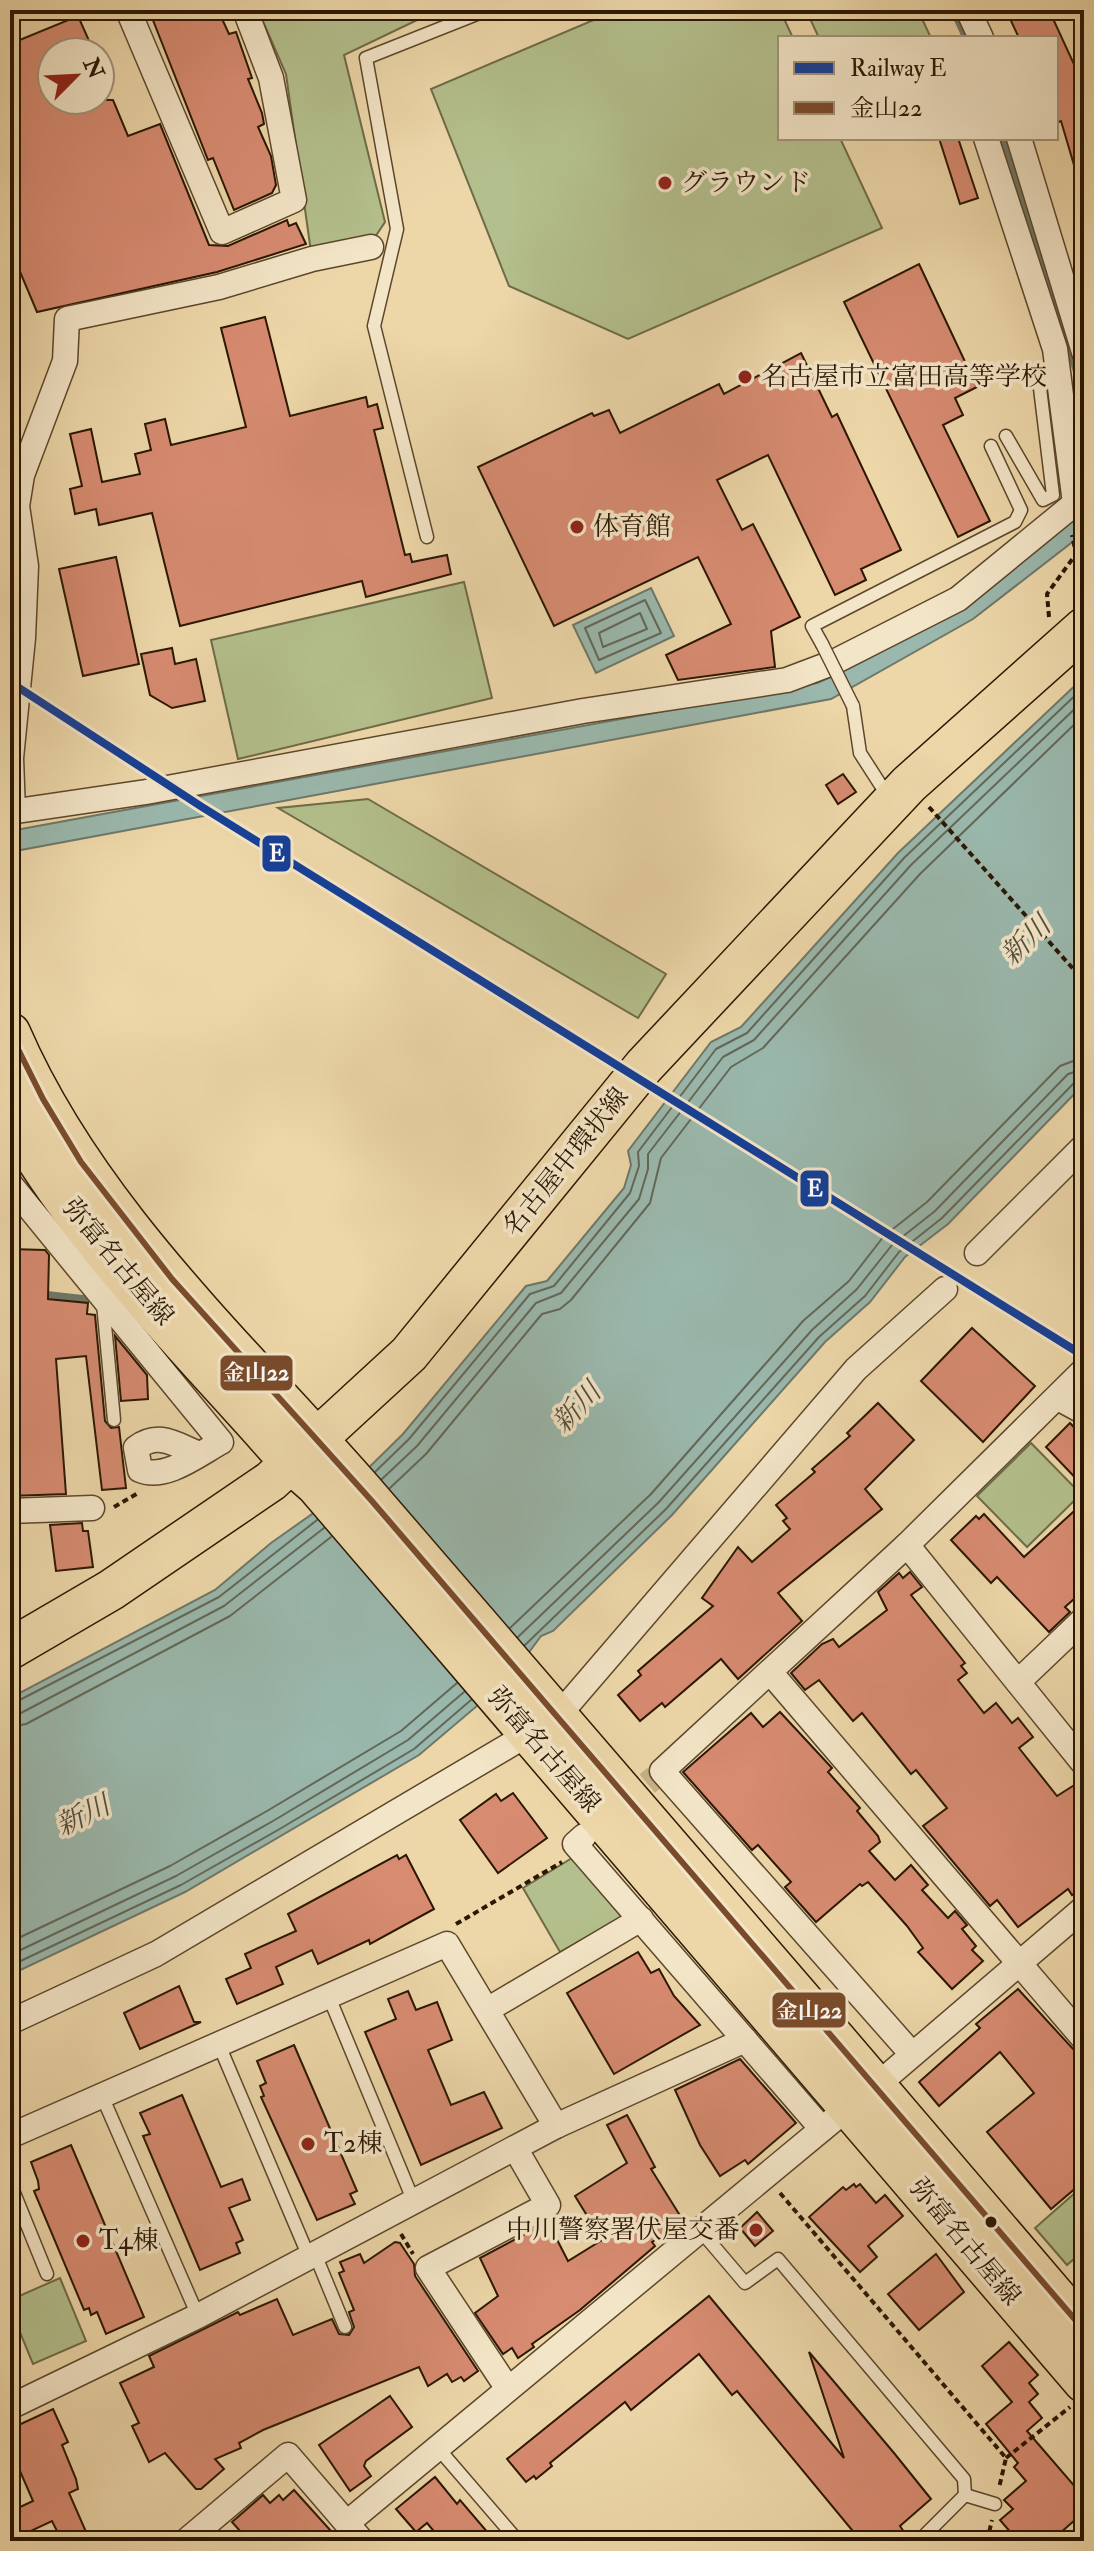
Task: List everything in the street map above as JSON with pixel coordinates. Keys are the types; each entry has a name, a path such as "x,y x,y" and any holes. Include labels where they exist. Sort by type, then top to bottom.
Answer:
{"main road":[{"name":"名古屋中環状線","path":"10,1649 111,1590 271,1481 316,1463 644,1066 900,793 1084,628"},
{"name":"弥富名古屋線","path":"10,1033 60,1134 120,1215 316,1463 531,1710 1078,2393"},
{"name":"弥富名古屋線","path":"10,1115 31,1153 93,1236 316,1463"},
{"name":"弥富名古屋線","path":"849,2107 1084,2330"}],"street":[{"path":"128,10 222,232 294,200 271,78 245,10"},
{"path":"968,10 980,36"},
{"path":"371,247 312,259 219,287 67,319 65,361 22,475 17,506 26,566 23,638 11,758 11,812 146,792 583,711 787,680 832,663 958,599 1080,499 1055,349 987,140"},
{"path":"1020,140 1084,352"},
{"path":"977,1253 1084,1146"},
{"path":"10,1184 221,1442 199,1454 160,1474 140,1470 136,1448 148,1439 161,1438 199,1454"},
{"path":"10,2022 156,1954 531,1710 856,1369 945,1289"},
{"path":"911,2053 659,1774 907,1545 1084,1370"},
{"path":"1058,1398 1084,1412"},
{"path":"10,1511 92,1508"},
{"path":"907,1545 1084,1764"},
{"path":"1018,1682 1084,1619"},
{"path":"770,1672 1084,2039"},
{"path":"583,1843 641,1919 745,2040 849,2107"},
{"path":"186,2541 288,2455 354,2532 437,2447 849,2107 1084,1908"},
{"path":"487,2010 641,1919"},
{"path":"10,2136 447,1944 556,2126"},
{"path":"10,2407 198,2316 556,2126 745,2040"},
{"path":"508,2389 428,2268 548,2205 515,2148"}],"lane":[{"path":"427,537 374,326 397,229 366,58 487,10"},
{"path":"1006,436 1043,500 1053,495 1039,380 1059,377"},
{"path":"900,793 860,753 853,706 812,626 1015,522 1021,510 991,446"},
{"path":"103,1299 114,1420"},
{"path":"329,1997 414,2202"},
{"path":"219,2045 345,2327"},
{"path":"102,2096 198,2316"},
{"path":"10,2183 47,2274"},
{"path":"700,2230 745,2283 778,2259 964,2479 965,2495 919,2541"},
{"path":"437,2447 518,2541"},
{"path":"965,2495 995,2504"}],"path":[{"path":"1052,654 1047,594 1076,554 1074,545"},
{"path":"900,793 1084,981"},
{"path":"92,1508 114,1507 155,1483 160,1474"},
{"path":"447,1944 451,1927 583,1843"},
{"path":"765,2176 1006,2458"},
{"path":"389,2215 420,2265 428,2268"},
{"path":"987,2541 1006,2458 1078,2393"}],"green space":[{"path":"258,10 438,10 344,55 385,222 375,237 311,252 286,74"},
{"name":"グラウンド","path":"617,10 780,10 792,36 778,36 778,140 841,140 882,228 628,339 509,286 431,89"},
{"path":"806,10 918,10 930,36 818,36"},
{"path":"464,582 492,698 238,759 211,640"},
{"path":"368,799 666,974 638,1018 278,808"},
{"path":"1031,1443 1081,1494 1027,1547 977,1496"},
{"path":"572,1858 622,1917 560,1952 523,1888"},
{"path":"1084,2185 1084,2250 1067,2265 1035,2228"},
{"path":"60,2278 86,2341 33,2364 12,2313 17,2297"}],"water":[{"path":"1084,511 1084,533 973,619 831,699 10,852 10,831 817,683 923,627"},
{"path":"651,588 674,636 596,673 573,625"},
{"name":"新川","path":"1084,677 1084,1084 948,1224 905,1257 870,1302 825,1342 672,1515 553,1631 541,1636 510,1678 419,1755 185,1892 10,1975 10,1698 215,1590 271,1543 346,1490 403,1434 526,1286 547,1281 624,1188 631,1165 628,1151 711,1042 741,1027 898,853"}],"building":[{"path":"149,10 218,10 229,34 236,32 252,78 248,79 262,113 264,124 258,127 271,156 276,185 272,193 234,210 213,158 208,160"},
{"path":"1006,10 1049,10 1084,86 1084,181 1079,182 1061,121 1058,122 1058,36 1018,36"},
{"path":"78,16 87,36 36,36 36,116 116,116 116,107 128,136 160,124 209,245 228,246 287,220 289,226 296,223 306,244 217,272 37,312 10,248 10,44"},
{"path":"940,140 959,140 978,198 960,204"},
{"path":"919,264 977,387 955,398 963,415 943,425 990,521 958,537 844,302"},
{"path":"265,317 290,416 366,397 368,407 377,404 383,428 374,430 405,555 410,554 412,562 447,555 451,574 366,597 362,581 180,626 152,513 99,525 96,509 75,514 70,489 82,486 70,434 91,429 102,482 140,474 135,454 151,450 145,424 165,419 171,445 246,427 221,328"},
{"path":"801,353 832,417 837,414 901,550 861,569 866,580 835,595 768,455 717,480 742,530 753,524 800,617 771,631 775,667 678,680 666,655 731,624 698,557 554,626 478,467 592,413 594,416 609,410 620,433 719,384 724,394"},
{"path":"116,557 139,664 83,676 59,569"},
{"path":"172,648 175,664 196,659 205,701 172,708 150,695 141,654"},
{"path":"843,774 856,792 838,804 826,785"},
{"path":"10,1249 45,1250 49,1255 48,1299 88,1303 87,1314 95,1315 105,1421 111,1428 119,1427 126,1488 102,1490 86,1356 56,1359 66,1494 10,1496"},
{"path":"972,1328 1035,1386 983,1442 921,1381"},
{"path":"115,1336 147,1375 148,1399 121,1401"},
{"path":"878,1403 914,1440 865,1489 882,1509 778,1593 802,1621 738,1679 721,1659 665,1707 662,1703 640,1721 618,1695 641,1675 638,1671 713,1606 702,1598 738,1547 752,1562 790,1529 783,1521 787,1518 776,1505 815,1472 812,1469 850,1436 847,1433"},
{"path":"1070,1423 1084,1438 1084,1487 1046,1447"},
{"path":"1084,1502 1084,1590 1065,1607 1070,1612 1049,1632 997,1577 991,1583 951,1540 976,1516 979,1519 984,1514 1024,1557"},
{"path":"82,1523 83,1531 88,1531 93,1567 56,1571 50,1525"},
{"path":"910,1572 922,1587 911,1595 965,1663 961,1666 967,1673 958,1680 984,1713 996,1703 1012,1723 1018,1718 1033,1737 1019,1748 1057,1796 1084,1779 1084,1886 1072,1895 1068,1889 1018,1927 997,1900 990,1906 923,1826 947,1808 916,1770 911,1774 862,1713 853,1721 819,1680 805,1690 791,1673 822,1644 833,1639 839,1647 887,1610 878,1592 899,1573 903,1578"},
{"path":"780,1712 832,1768 828,1772 860,1808 857,1811 878,1836 880,1842 869,1851 895,1880 911,1865 928,1885 922,1890 948,1918 955,1911 967,1925 962,1929 976,1946 972,1950 983,1961 952,1989 918,1952 923,1948 868,1882 862,1886 860,1884 816,1922 785,1887 791,1882 758,1845 752,1850 683,1772 751,1713 763,1727"},
{"path":"513,1793 547,1838 498,1873 460,1820 496,1794 501,1801"},
{"path":"397,1855 399,1859 406,1855 434,1909 370,1944 369,1940 318,1964 312,1950 276,1967 283,1984 237,2004 226,1979 251,1968 245,1954 296,1931 288,1914"},
{"path":"638,1952 651,1973 659,1969 674,1996 700,2025 614,2074 567,1993"},
{"path":"179,1986 194,2022 201,2022 140,2049 124,2013"},
{"path":"1018,1989 1073,2049 1084,2054 1084,2181 1051,2209 987,2132 1034,2093 1000,2052 939,2106 919,2082 980,2028 976,2024"},
{"path":"408,1991 416,2010 437,2002 452,2040 428,2050 451,2105 484,2092 502,2128 421,2165 365,2032 396,2019 388,1999"},
{"name":"T2棟","path":"294,2045 357,2191 350,2194 355,2204 317,2220 261,2097 264,2096 260,2086 266,2083 257,2061"},
{"path":"740,2059 796,2123 748,2164 745,2160 720,2176 700,2145 675,2090"},
{"path":"182,2095 221,2187 242,2179 250,2200 229,2208 243,2240 236,2243 240,2253 200,2270 143,2136 150,2134 140,2113"},
{"path":"627,2115 655,2167 651,2169 684,2222 652,2242 655,2246 580,2310 532,2344 534,2347 518,2358 512,2348 503,2354 475,2313 498,2296 480,2258 548,2222 568,2261 602,2240 575,2196 627,2163 607,2125"},
{"name":"T4棟","path":"71,2145 144,2317 106,2334 97,2312 91,2315 89,2308 84,2310 34,2191 39,2189 31,2162"},
{"path":"854,2184 856,2187 860,2184 876,2203 885,2195 903,2216 868,2246 877,2257 860,2272 809,2217 843,2187 846,2190"},
{"path":"757,2212 773,2231 755,2246 740,2228"},
{"path":"395,2242 400,2243 414,2264 415,2276 478,2371 464,2381 461,2377 452,2382 447,2374 428,2386 419,2367 263,2430 239,2443 241,2448 215,2459 224,2469 201,2489 196,2489 165,2453 149,2462 132,2426 139,2423 120,2383 154,2367 149,2356 238,2312 240,2315 277,2299 293,2335 332,2319 339,2334 349,2335 354,2327 349,2312 354,2310 339,2273 344,2271 340,2262 360,2254 364,2263"},
{"path":"936,2254 964,2292 919,2330 888,2294"},
{"path":"709,2296 844,2458 809,2352 894,2453 931,2499 900,2526 910,2541 861,2541 737,2391 732,2395 699,2354 631,2410 625,2402 550,2463 552,2466 536,2479 534,2476 526,2482 507,2459"},
{"path":"1009,2342 1038,2375 1029,2383 1038,2394 1029,2402 1042,2418 1027,2431 1084,2497 1084,2512 1051,2541 1018,2541 1000,2520 1013,2509 1004,2500 1026,2481 1014,2467 1018,2463 986,2424 1012,2402 982,2366"},
{"path":"390,2396 412,2427 366,2461 364,2466 371,2476 350,2491 319,2445"},
{"path":"53,2409 68,2442 62,2445 78,2489 69,2493 90,2541 62,2541 52,2521 18,2537 10,2520 10,2515 20,2511 18,2508 33,2501 10,2448 10,2429"},
{"path":"435,2477 457,2504 460,2500 495,2541 442,2541 427,2523 416,2532 396,2509"},
{"path":"294,2490 340,2541 249,2541 232,2522 263,2495 270,2503 279,2495 283,2500"}],"waterway":[{"path":"953,10 965,36"},
{"path":"1003,140 1077,373 1084,470"},
{"path":"42,1294 87,1299"}],"tunnel":[{"path":"620,1807 655,1777"}],"rail line":[{"name":"E","path":"10,682 202,807 1084,1356"}],"transit line":[{"name":"金山22","path":"10,1033 43,1099 81,1162 172,1279 371,1500 1084,2330"}],"place":[{"name":"グラウンド","path":"665,183"},
{"name":"名古屋市立富田高等学校","path":"745,377"},
{"name":"体育館","path":"577,527"},
{"name":"T2棟","path":"308,2144"},
{"name":"中川警察署伏屋交番","path":"756,2230"},
{"name":"T4棟","path":"83,2241"}]}
